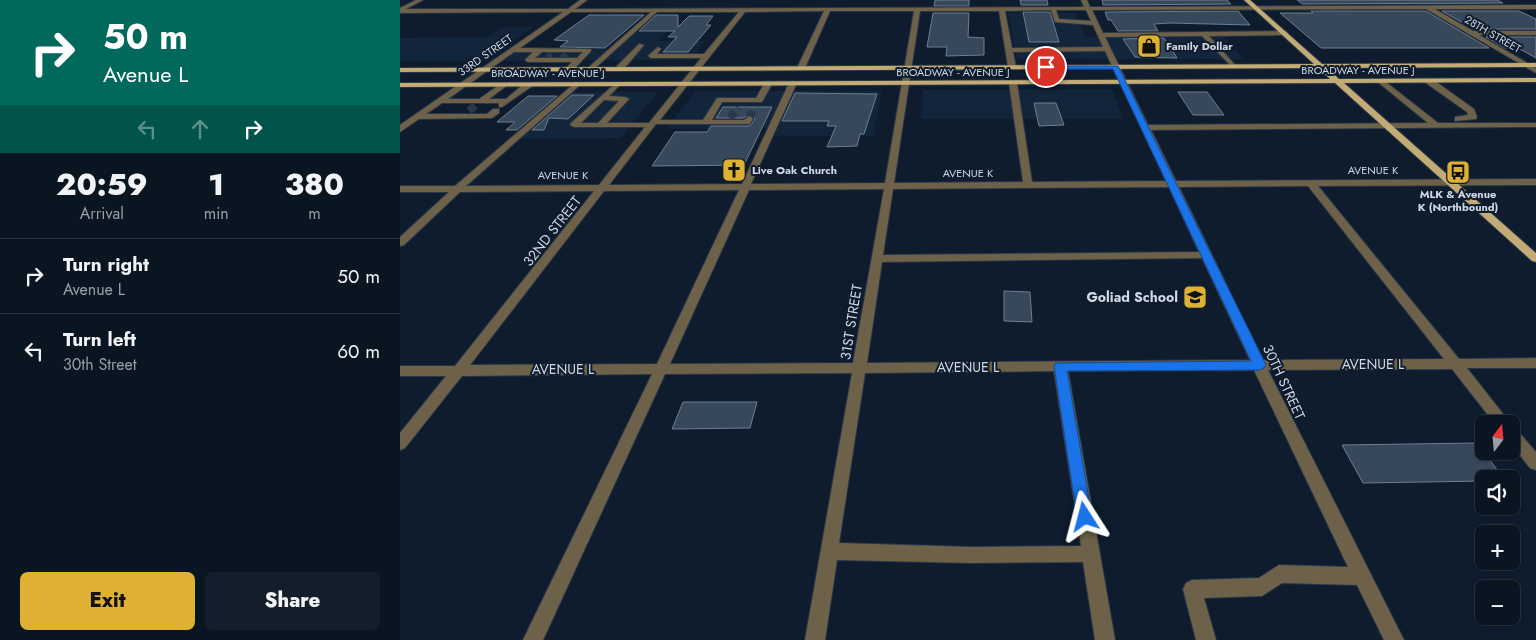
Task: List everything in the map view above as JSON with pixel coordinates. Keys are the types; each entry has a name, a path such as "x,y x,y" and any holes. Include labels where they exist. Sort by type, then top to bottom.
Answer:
{"main road":[{"path":"1247,0 1535,257"},
{"name":"BROADWAY - AVENUE J","path":"400,70 1536,65"},
{"name":"BROADWAY - AVENUE J","path":"400,85 1536,80"}],"street":[{"path":"400,11 420,0"},
{"name":"33RD STREET","path":"400,129 584,0"},
{"name":"28TH STREET","path":"1414,0 1536,70"},
{"path":"400,11 1052,9 1086,4 1256,8 1536,7"},
{"name":"30TH STREET","path":"1086,4 1106,49 1394,640"},
{"path":"1002,9 1012,68"},
{"path":"1052,9 1057,21 1094,22"},
{"path":"592,69 655,10"},
{"name":"32ND STREET","path":"400,444 604,188 683,84 744,10"},
{"path":"801,68 828,10"},
{"name":"31ST STREET","path":"815,640 917,10"},
{"path":"1100,35 1285,33"},
{"path":"1471,33 1536,33"},
{"path":"1204,34 1233,66"},
{"path":"619,69 641,45"},
{"path":"658,49 651,56 706,56"},
{"path":"1009,50 1106,49"},
{"path":"512,50 540,50 551,55 565,56 589,50 569,70"},
{"path":"540,50 528,60 551,55 579,60"},
{"path":"1382,81 1436,126"},
{"path":"1428,119 1473,117 1472,111 1429,81"},
{"path":"1012,83 1028,185"},
{"path":"400,243 458,188 576,84"},
{"path":"617,84 574,125 600,126 733,120 747,122 749,118"},
{"path":"706,122 720,100 748,103 768,84"},
{"path":"532,640 661,369 793,84"},
{"path":"473,108 502,85"},
{"path":"418,117 505,103 528,85"},
{"path":"600,126 624,98 602,98"},
{"path":"441,101 473,108 489,116 496,111"},
{"path":"1145,128 1536,125"},
{"name":"AVENUE K","path":"400,189 1536,182"},
{"path":"1310,183 1497,415"},
{"path":"876,259 1207,256"},
{"name":"AVENUE L","path":"400,371 1536,363"},
{"path":"1060,366 1105,640"},
{"path":"1520,444 1536,463"},
{"path":"829,551 1091,554"},
{"path":"1206,640 1192,590 1262,587 1279,574 1362,576"}],"shaded area":[{"path":"1008,13 1075,13 1086,37 1223,36 1244,59 1017,59"},
{"path":"504,27 533,27 482,61 400,61 400,38 488,37"},
{"path":"635,32 667,32 659,41 705,41 690,60 502,61 519,50 616,49"},
{"path":"1112,89 1123,119 921,119 923,90"},
{"path":"695,91 882,91 873,136 774,136 777,128 667,129"},
{"path":"571,92 658,92 620,138 518,139"}],"building":[{"path":"935,0 969,0 969,6 934,6"},
{"path":"1020,0 1047,0 1048,5 1021,5"},
{"path":"1102,0 1227,0 1231,4 1103,5"},
{"path":"1297,0 1497,0 1503,3 1302,4"},
{"path":"1238,11 1250,25 1154,24 1158,31 1118,31 1111,20 1108,20 1105,12"},
{"path":"1311,11 1426,11 1489,48 1321,48 1280,13 1313,13"},
{"path":"1442,11 1519,11 1536,19 1536,29 1474,29"},
{"path":"1023,12 1050,12 1059,42 1029,42"},
{"path":"933,13 969,13 968,37 984,38 984,55 946,56 947,47 927,47"},
{"path":"589,15 644,15 605,48 560,47 568,41 554,40"},
{"path":"656,15 678,15 678,27 689,16 713,16 706,25 711,25 688,52 663,52 677,37 668,37 675,31 639,31"},
{"path":"1486,37 1536,37 1536,58 1518,48 1505,48"},
{"name":"Family Dollar","path":"1164,38 1177,58 1135,57 1123,39"},
{"path":"1178,92 1207,92 1224,115 1193,115"},
{"path":"795,93 877,94 864,134 860,134 857,146 827,147 836,126 827,126 829,121 782,121"},
{"path":"572,95 594,95 568,119 549,118 544,130 532,130"},
{"path":"528,96 557,96 517,130 506,130 515,122 497,122"},
{"path":"1034,103 1056,103 1064,125 1039,126"},
{"path":"723,107 772,107 744,165 652,166 675,132 707,132 711,126 750,126 755,119 750,114 743,118 716,118"},
{"path":"1004,291 1030,292 1032,322 1004,321"},
{"path":"683,402 757,402 750,428 672,429"},
{"path":"1475,443 1475,460 1490,460 1497,470 1475,470 1475,481 1363,483 1342,445"}],"tunnel":[{"path":"562,58 567,53"},
{"path":"547,58 553,54"},
{"path":"469,111 476,105"},
{"path":"730,118 738,107"},
{"path":"749,118 755,107"}],"place":[{"name":"Family Dollar","path":"1149,46"},
{"name":"Live Oak Church","path":"734,170"},
{"name":"MLK & Avenue K (Northbound)","path":"1458,172"},
{"name":"Goliad School","path":"1195,297"}],"route":[{"path":"1046,67 1115,67 1260,365 1060,366 1085,517"}]}
